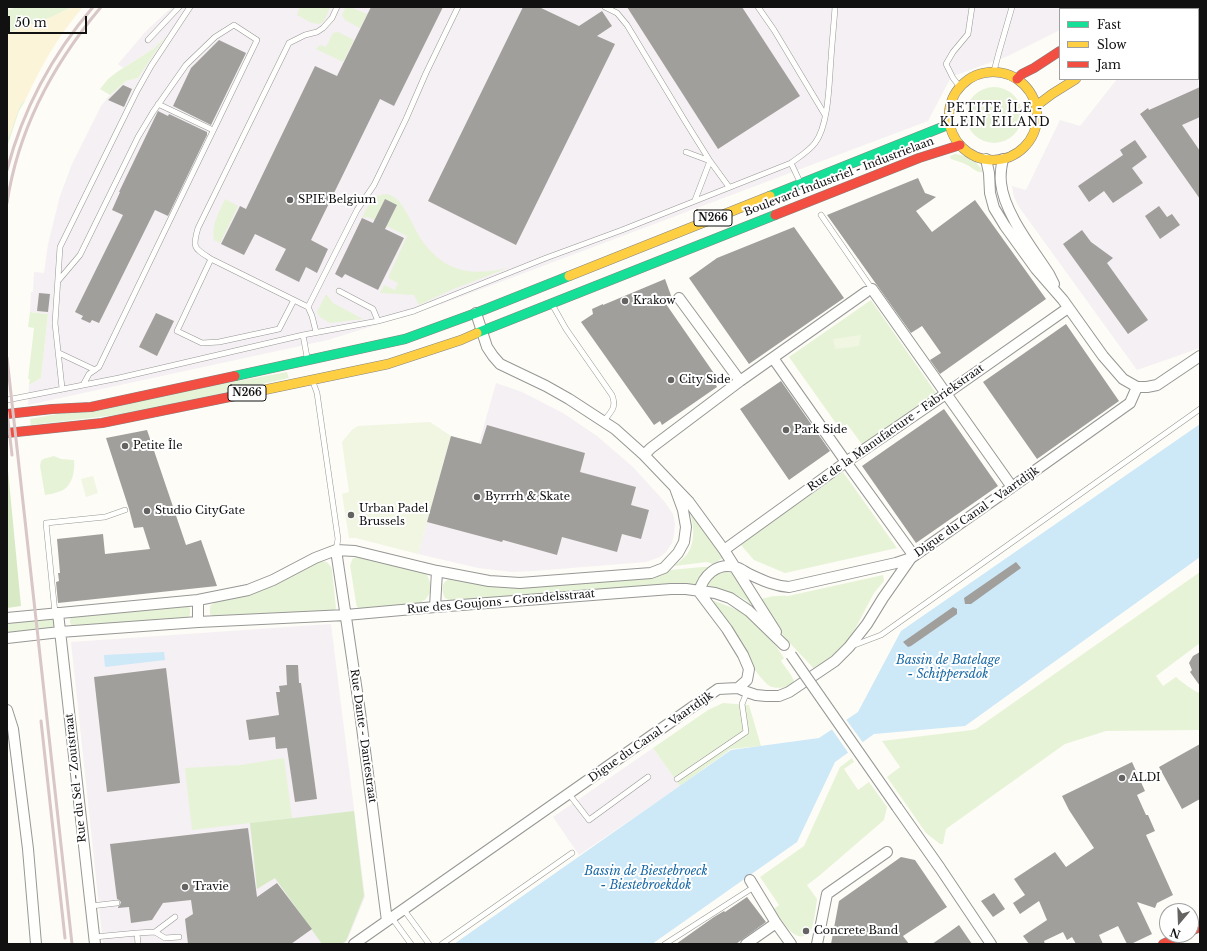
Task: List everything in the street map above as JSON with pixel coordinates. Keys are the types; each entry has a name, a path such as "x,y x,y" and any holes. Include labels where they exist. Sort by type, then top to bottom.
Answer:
{"main road":[{"path":"1017,79 1022,74 1059,52"},
{"path":"994,72 1006,74 1024,84 1034,98 1037,115 1034,132 1030,140 1018,152 1002,159 986,159 976,156 960,145 952,131 949,114 954,95 965,81 979,74 994,72"},
{"path":"1036,106 1074,80"},
{"name":"Boulevard Industriel - Industrielaan","path":"476,313 950,124"},
{"name":"Boulevard Industriel - Industrielaan","path":"482,332 811,201 871,175 937,150 960,145"},
{"name":"N266","path":"7,433 102,423 310,370 405,339 476,313"},
{"name":"N266","path":"7,414 52,409 91,407 310,370 388,364 441,348 482,332"}],"street":[{"path":"986,159 990,193 994,208 1036,269 1066,304 1103,356 1123,380 1137,387 1157,385 1174,375 1200,356"},
{"path":"1002,159 1001,185 1011,214 1066,304"},
{"path":"999,216 1007,223 1013,225 1017,224"},
{"path":"644,455 651,448 740,381 869,291 947,393 1012,487"},
{"path":"679,298 740,381"},
{"name":"Rue de la Manufacture - Fabriekstraat","path":"724,550 846,462 947,393 1066,304"},
{"path":"476,313 487,347 492,356 500,364 552,389 615,429 644,455 689,502 724,550 759,603 784,645 940,868 990,944"},
{"path":"742,690 747,680 749,669 743,655 727,629 699,592 704,579 708,574 718,568 726,566 735,567 765,582 790,587 896,563 912,557 773,358"},
{"name":"Digue du Canal - Vaartdijk","path":"354,944 718,689 742,690 766,696 779,696 789,692 835,661 849,647 867,624 883,598 912,557 1130,403 1137,387"},
{"name":"Rue des Goujons - Grondelsstraat","path":"7,618 198,600 248,590 273,580 315,558 336,550 355,551 437,571 489,581 520,583 651,572 664,568 678,553 684,542 686,527 683,510 675,488"},
{"name":"Rue Dante - Dantestraat","path":"336,550 390,920"},
{"path":"435,607 437,571"},
{"name":"Rue des Goujons - Grondelsstraat","path":"7,638 60,632 198,622 346,615 686,589 699,592 716,593 730,598 749,611 784,645"},
{"path":"198,600 198,622"},
{"name":"Rue du Sel - Zoutstraat","path":"57,613 94,941"},
{"path":"7,710 13,729 28,849 36,944"},
{"path":"817,944 827,894 887,852"},
{"path":"752,884 791,944"},
{"path":"746,944 776,923"}],"lane":[{"path":"148,40 179,7"},
{"path":"62,388 55,323 60,247 136,91 190,7"},
{"path":"316,332 308,307 211,259 198,251 194,245 198,228 289,42 305,35 317,32 323,28 332,18 337,7"},
{"path":"308,307 357,210 374,185 458,7"},
{"path":"605,7 617,13 627,25 684,121 729,187"},
{"path":"758,7 774,30 825,115"},
{"path":"7,400 119,378 316,332 378,321 414,311 791,163 815,144 822,131 829,84 835,7"},
{"path":"960,87 953,78 946,64 953,52 968,34 972,7"},
{"path":"994,72 1012,7"},
{"path":"58,281 80,255 138,137 158,104 186,66 215,37 234,25 257,40 99,367 89,374 82,385"},
{"path":"158,104 213,130"},
{"path":"686,152 710,161"},
{"path":"695,200 710,161"},
{"path":"791,163 801,183"},
{"path":"821,215 869,291"},
{"path":"211,259 177,331 202,343 219,342 279,329 294,300"},
{"path":"339,291 373,309 378,321"},
{"path":"552,304 566,329 612,395 615,402 614,407 604,421"},
{"path":"303,335 310,370 317,393 338,539 336,550"},
{"path":"59,353 95,370"},
{"path":"849,647 881,635 1200,409"},
{"path":"57,613 46,523 105,517 125,510"},
{"path":"677,779 746,732 742,704 742,690"},
{"path":"570,794 589,820 648,777"},
{"path":"442,944 572,853"},
{"path":"665,944 752,884"},
{"path":"90,906 117,903"},
{"path":"404,910 429,944"},
{"path":"94,941 137,933 155,932 175,917"},
{"path":"390,920 398,927 411,944"},
{"path":"155,932 165,938 179,937"},
{"path":"137,933 138,944"}],"shaded area":[{"path":"172,7 1110,7 1059,8 1059,30 1008,56 951,77 928,121 442,304 328,340 28,405 29,385 41,378 48,314 30,312 34,272 44,273 48,244 60,196 72,164 101,106 110,95 126,81 138,78 164,38 153,49 123,68 118,64 146,31"},
{"path":"1199,44 1200,348 1137,370 1019,207 1014,197 1012,186 1026,190 1060,120 1080,126 1116,80 1199,80"},
{"path":"496,383 522,392 563,413 597,436 633,467 664,501 673,514 675,524 674,535 672,543 666,552 660,557 646,562 512,572 478,568 418,554 451,436 479,443"},
{"path":"331,624 365,897 347,941 343,944 103,944 71,642"},
{"path":"653,748 680,786 579,855 553,817"}],"green space":[{"path":"18,7 72,7 52,17 7,33 7,10"},
{"path":"300,7 330,7 323,22 317,24 297,15"},
{"path":"350,7 367,14 360,28 345,20 342,15 345,8"},
{"path":"338,32 354,40 343,62 316,49 320,45 326,47 333,33"},
{"path":"166,36 138,78 126,81 110,95 100,89 108,79 153,49"},
{"path":"988,87 1000,87 1010,91 1018,99 1022,109 1022,121 1018,131 1010,139 1000,143 988,143 978,139 970,131 966,121 966,109 970,99 978,91"},
{"path":"23,101 25,101 19,111 7,147 7,137 9,136 17,113"},
{"path":"955,154 972,159 978,164 983,172 976,171 965,164 951,159 950,156"},
{"path":"382,195 391,195 402,205 423,242 441,260 451,266 461,270 483,272 508,268 451,290 419,305 414,295 380,293 384,285 395,290 398,283 388,278 407,236 368,217 362,218 366,209 374,198","holes":["397,205 388,224 376,219"]},
{"path":"225,199 238,206 220,243 214,240 213,235 216,219"},
{"path":"326,294 333,303 363,319 330,323 320,317 317,312"},
{"path":"871,300 938,396 864,447 847,424 840,429 789,357"},
{"path":"30,312 48,314 41,378 29,385 30,379 28,379 34,328 28,327"},
{"path":"861,335 859,346 835,349 833,339"},
{"path":"287,372 289,378 133,413 31,425 30,419"},
{"path":"430,422 451,436 418,554 356,538 349,538 342,494 349,492 342,442 352,430 358,426"},
{"path":"54,456 61,459 74,460 71,482 61,491 45,495 40,466 41,461"},
{"path":"7,460 21,606 7,608"},
{"path":"843,472 897,548 785,573 754,560 740,544"},
{"path":"93,476 98,493 86,497 81,479"},
{"path":"688,509 723,558 713,564 707,562 674,566 684,558 691,548 693,525"},
{"path":"360,557 415,568 427,575 430,582 431,591 426,599 417,605 360,609 357,607 356,603 350,565 353,558"},
{"path":"320,561 327,562 332,570 336,608 333,612 214,617 210,614 210,606 217,601 252,593"},
{"path":"709,567 701,574 697,585 674,584 453,602 445,598 443,592 444,583 448,579 452,578 482,583 657,576 667,573 670,570"},
{"path":"1200,572 1200,643 1156,676 1163,686 1176,677 1191,689 1200,693 1200,730 1106,731 1065,744 946,829 943,844 940,844 926,833 887,777 900,767 882,741 976,729"},
{"path":"719,573 733,573 750,597 754,606 752,607 746,600 736,595 707,586 714,576"},
{"path":"883,575 884,581 874,593 853,633 837,654 816,671 771,619 761,599 774,596 788,596"},
{"path":"714,601 740,611 759,625 784,658 781,661 796,685 778,688 772,687 766,683 750,663 732,636 713,605"},
{"path":"186,604 190,608 188,618 74,628 70,622 71,617"},
{"path":"53,618 55,620 55,624 53,627 7,633 7,623"},
{"path":"723,703 749,705 761,746 731,749 680,786 653,748 708,710"},
{"path":"284,758 292,818 192,830 185,768 241,765"},
{"path":"852,758 854,762 844,769 858,790 869,782 887,807 884,820 807,885 817,899 814,920 811,930 806,935 795,935 780,919 774,909 779,905 760,877 804,846 840,767"},
{"path":"354,811 364,896 346,941 341,944 322,944 275,878 257,889 250,823"}],"sand":[{"path":"72,7 83,7 51,52 25,101 21,103 9,136 7,137 7,33 52,17"}],"water":[{"path":"1200,424 1200,557 965,726 874,734 835,762 797,842 652,944 454,944 731,750 819,738 858,712 901,631"},
{"path":"164,652 165,660 105,667 104,655"}],"pier":[{"path":"845,718 864,744 849,754 831,728"}],"building":[{"path":"371,7 443,7 394,106 380,99 311,240 328,249 317,273 306,267 299,282 275,270 286,249 255,234 244,255 221,244 240,206 246,209 315,66 337,76"},
{"path":"523,7 539,7 579,26 602,11 612,26 597,36 615,44 516,245 428,201"},
{"path":"627,7 742,7 800,96 718,149"},
{"path":"219,40 246,53 211,125 173,106 191,68"},
{"path":"123,85 132,89 124,107 108,100"},
{"path":"1200,87 1200,117 1182,125 1200,151 1200,199 1140,114 1148,108 1149,110"},
{"path":"158,111 168,116 169,114 207,132 207,135 168,216 155,210 99,323 92,320 90,323 81,319 83,316 75,312 123,215 112,210 119,192"},
{"path":"1135,140 1147,157 1132,168 1143,183 1113,203 1104,191 1089,202 1078,186 1123,155 1120,150"},
{"path":"918,178 925,193 936,197 916,211 932,232 975,200 1046,299 940,374 930,360 941,353 922,326 911,333 827,215"},
{"path":"385,199 397,205 385,229 404,238 378,290 345,274 342,278 335,274 362,218 373,223"},
{"path":"1159,206 1167,217 1172,214 1180,225 1160,239 1145,216"},
{"path":"794,227 844,298 749,364 689,278 717,258"},
{"path":"1082,230 1091,242 1113,258 1107,263 1148,320 1128,334 1063,244"},
{"path":"665,279 673,301 666,304 720,382 716,385 717,387 662,425 660,421 654,425 581,322 593,314 592,309"},
{"path":"39,293 50,294 48,312 37,311"},
{"path":"156,313 174,321 157,356 139,347"},
{"path":"1066,324 1119,401 1037,459 983,382"},
{"name":"Park Side","path":"781,381 830,451 789,480 740,409"},
{"path":"944,409 998,486 916,543 862,466"},
{"path":"487,425 585,453 580,472 636,487 631,505 649,510 641,539 622,534 617,552 562,537 557,555 503,540 502,542 427,522 451,436 481,444"},
{"path":"147,430 186,545 201,540 217,586 58,603 56,582 59,581 58,573 60,573 57,539 103,534 105,554 150,549 143,527 134,528 106,438"},
{"path":"1016,562 1021,568 971,604 965,604 964,598"},
{"path":"953,607 957,609 957,614 911,646 908,647 903,642"},
{"path":"1200,652 1200,686 1190,672 1192,670 1189,663 1193,656"},
{"path":"286,665 298,665 299,683 301,683 317,799 295,802 287,748 276,749 275,737 249,740 246,720 279,715 276,692 280,692 279,686 287,685"},
{"path":"166,668 180,783 107,792 94,677"},
{"path":"1200,744 1200,799 1182,809 1159,767"},
{"path":"1132,762 1145,791 1137,795 1155,831 1146,835 1173,895 1157,903 1155,908 1137,902 1152,934 1131,944 1127,944 1118,926 1099,935 1103,944 1076,944 1072,937 1067,940 1063,932 1044,941 1045,944 1029,944 1023,936 1047,920 1039,901 1020,914 1013,903 1025,895 1014,879 1055,852 1066,867 1094,848 1069,810 1062,796"},
{"name":"Travie","path":"248,828 257,897 277,883 312,929 291,944 188,944 185,919 193,914 191,900 163,903 152,920 131,923 129,907 118,908 121,902 117,899 110,844"},
{"path":"901,857 915,860 947,907 903,936 909,944 831,944 839,901"},
{"path":"994,893 1005,909 993,917 981,901"},
{"path":"747,897 766,922 736,944 676,944 714,917 724,911 725,912"},
{"path":"959,925 972,944 932,944 948,933"}],"railway":[{"path":"7,170 21,126 30,104 52,64 78,25 93,7"},
{"path":"7,203 12,176 20,149 40,99 68,51 101,7"},
{"path":"7,358 72,944"},
{"path":"7,412 12,455"},
{"path":"41,721 65,938"}],"traffic: fast":[{"path":"770,196 950,124"},
{"path":"477,333 775,215"},
{"path":"235,376 405,339 569,276"}],"traffic: slow":[{"path":"993,72 1010,75 1024,85 1034,99 1037,116 1034,133 1024,147 1010,157 993,160 976,157 962,147 952,133 949,116 952,99 962,85 976,75 993,72"},
{"path":"1036,106 1074,80"},
{"path":"569,276 770,196"},
{"path":"259,391 388,364 461,340 477,333"}],"traffic: jam":[{"path":"1017,79 1022,74 1059,52"},
{"path":"775,215 919,158 960,145"},
{"path":"7,414 52,409 91,407 235,376"},
{"path":"7,433 102,423 259,391"}],"place":[{"name":"SPIE Belgium","path":"290,200"},
{"name":"Krakow","path":"625,301"},
{"name":"City Side","path":"671,380"},
{"name":"Park Side","path":"786,430"},
{"name":"Petite Île","path":"125,446"},
{"name":"Byrrrh & Skate","path":"477,497"},
{"name":"Studio CityGate","path":"147,511"},
{"name":"Urban Padel Brussels","path":"351,515"},
{"name":"ALDI","path":"1122,778"},
{"name":"Travie","path":"185,887"},
{"name":"Concrete Band","path":"806,931"}],"district":[{"name":"PETITE ÎLE - KLEIN EILAND","path":"995,116"}],"water label":[{"name":"Bassin de Batelage - Schippersdok","path":"948,668"},
{"name":"Bassin de Biestebroeck - Biestebroekdok","path":"646,879"}]}
